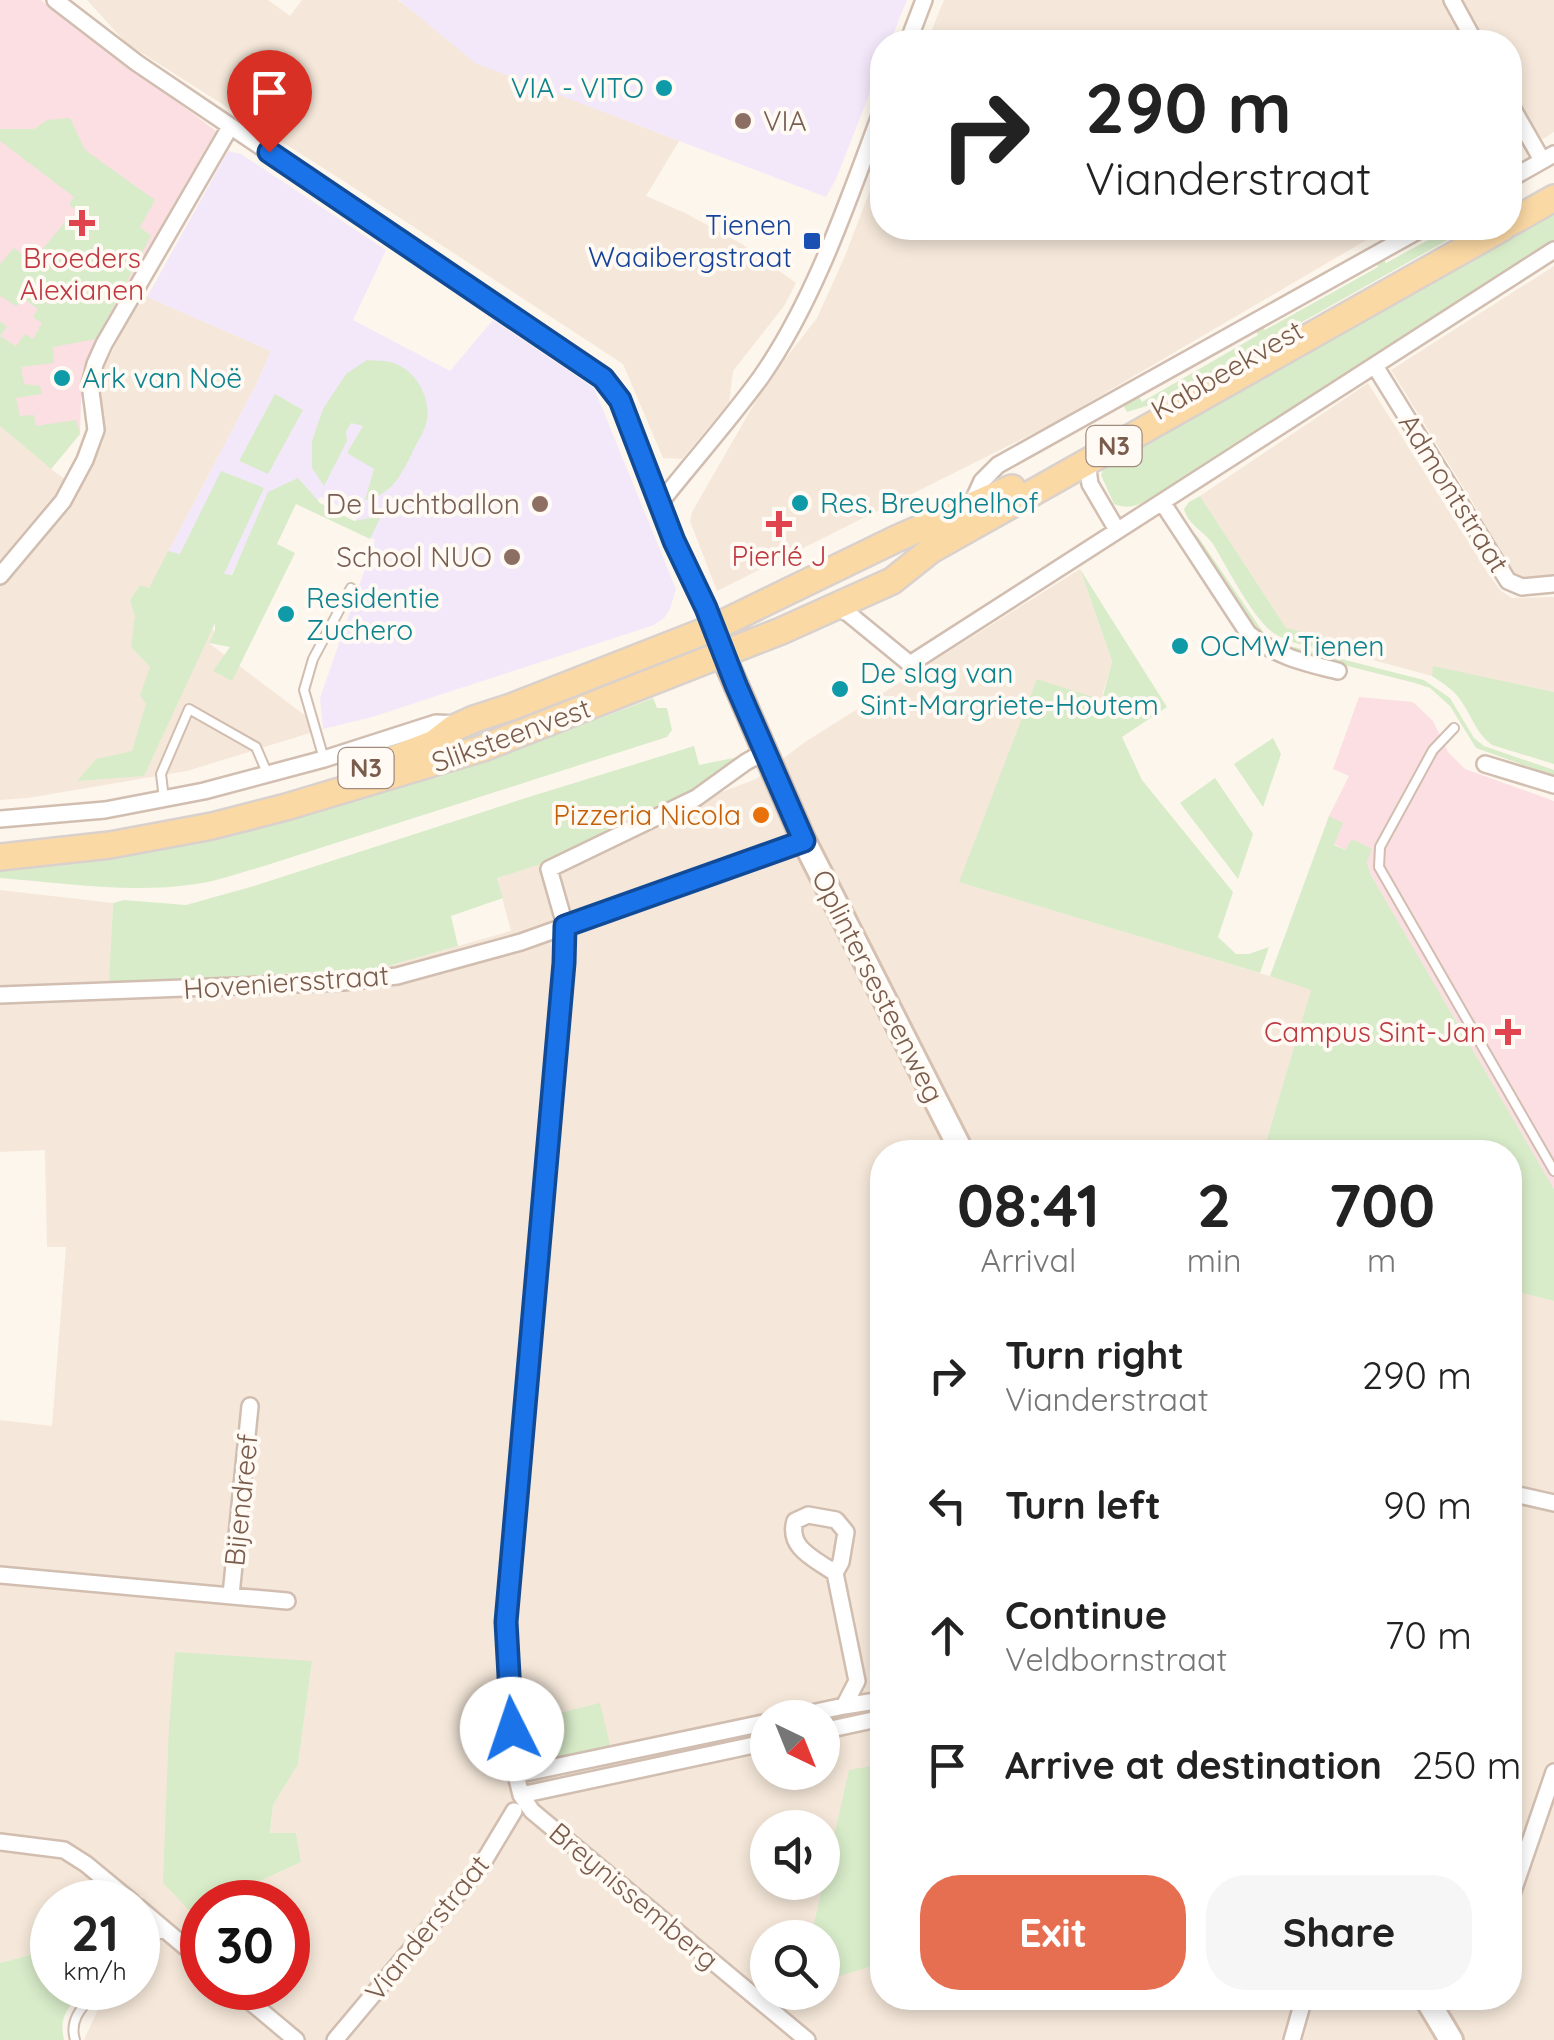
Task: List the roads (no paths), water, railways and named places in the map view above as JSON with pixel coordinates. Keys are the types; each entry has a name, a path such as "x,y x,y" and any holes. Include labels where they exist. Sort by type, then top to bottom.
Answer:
{"main road":[{"path":"1522,203 1554,186"},
{"path":"1522,216 1554,198"},
{"name":"Kabbeekvest","path":"713,628 1082,453 1458,240"},
{"name":"Kabbeekvest","path":"723,654 892,581 931,550 1481,240"},
{"name":"Sliksteenvest","path":"0,844 120,832 238,808 324,782 434,743 462,724 713,628"},
{"name":"Sliksteenvest","path":"0,856 110,844 212,826 286,807 483,748 723,654"}],"street":[{"path":"55,0 137,63 603,378 620,400 723,654"},
{"path":"913,30 924,0"},
{"path":"1452,0 1469,30"},
{"path":"1522,121 1548,157 1522,171"},
{"path":"0,576 70,489 96,430 90,384 99,354 230,126"},
{"path":"660,503 761,377 787,334 848,202 870,142"},
{"name":"Kabbeekvest","path":"971,505 982,481 998,465 1401,240"},
{"path":"834,606 910,664 1554,250"},
{"name":"Admontstraat","path":"1375,366 1508,581 1522,587 1554,584"},
{"path":"1086,462 1090,484 1117,530"},
{"path":"1162,502 1248,634 1287,658 1338,671"},
{"name":"Oplintersesteenweg","path":"723,654 804,841 956,1140"},
{"name":"Sliksteenvest","path":"0,819 105,810 164,799 268,775 436,723 462,724"},
{"path":"521,1795 516,1775 506,1622 564,963 565,926 550,869 696,798 764,752"},
{"path":"1485,764 1554,784"},
{"path":"565,926 804,841"},
{"name":"Hoveniersstraat","path":"0,995 343,982 396,976 565,926"},
{"name":"Bijendreef","path":"231,1595 250,1406"},
{"path":"1522,1496 1554,1503"},
{"path":"835,1573 858,1680 844,1706"},
{"path":"0,1576 287,1601"},
{"path":"840,1707 870,1702"},
{"path":"840,1727 870,1721"},
{"path":"516,1775 750,1726"},
{"name":"Breynissemberg","path":"750,1746 521,1795 532,1810 807,2040"},
{"path":"1522,1865 1554,1772"},
{"name":"Vianderstraat","path":"334,2040 481,1866 514,1811"},
{"path":"0,1842 64,1850 105,1880"},
{"path":"160,1925 180,1943"},
{"path":"260,2010 296,2040"},
{"path":"1292,2040 1301,2010"},
{"path":"1433,2010 1451,2040"}],"lane":[{"path":"324,759 304,690 313,660 352,588"},
{"path":"164,799 161,774 189,709 256,748 268,775"},
{"path":"1454,728 1433,750 1380,847 1379,867 1554,1172"},
{"path":"160,1933 168,1932"},
{"path":"74,2040 72,2030 80,2010"}],"place":[{"name":"VIA - VITO","path":"664,88"},
{"name":"VIA","path":"743,121"},
{"name":"Broeders Alexianen","path":"82,223"},
{"name":"Tienen Waaibergstraat","path":"812,241"},
{"name":"Ark van Noë","path":"62,378"},
{"name":"Res. Breughelhof","path":"800,503"},
{"name":"De Luchtballon","path":"540,504"},
{"name":"Pierlé J","path":"779,524"},
{"name":"School NUO","path":"512,557"},
{"name":"Residentie Zuchero","path":"286,614"},
{"name":"OCMW Tienen","path":"1180,646"},
{"name":"De slag van Sint-Margriete-Houtem","path":"840,689"},
{"name":"Pizzeria Nicola","path":"761,815"},
{"name":"Campus Sint-Jan","path":"1508,1032"}]}
